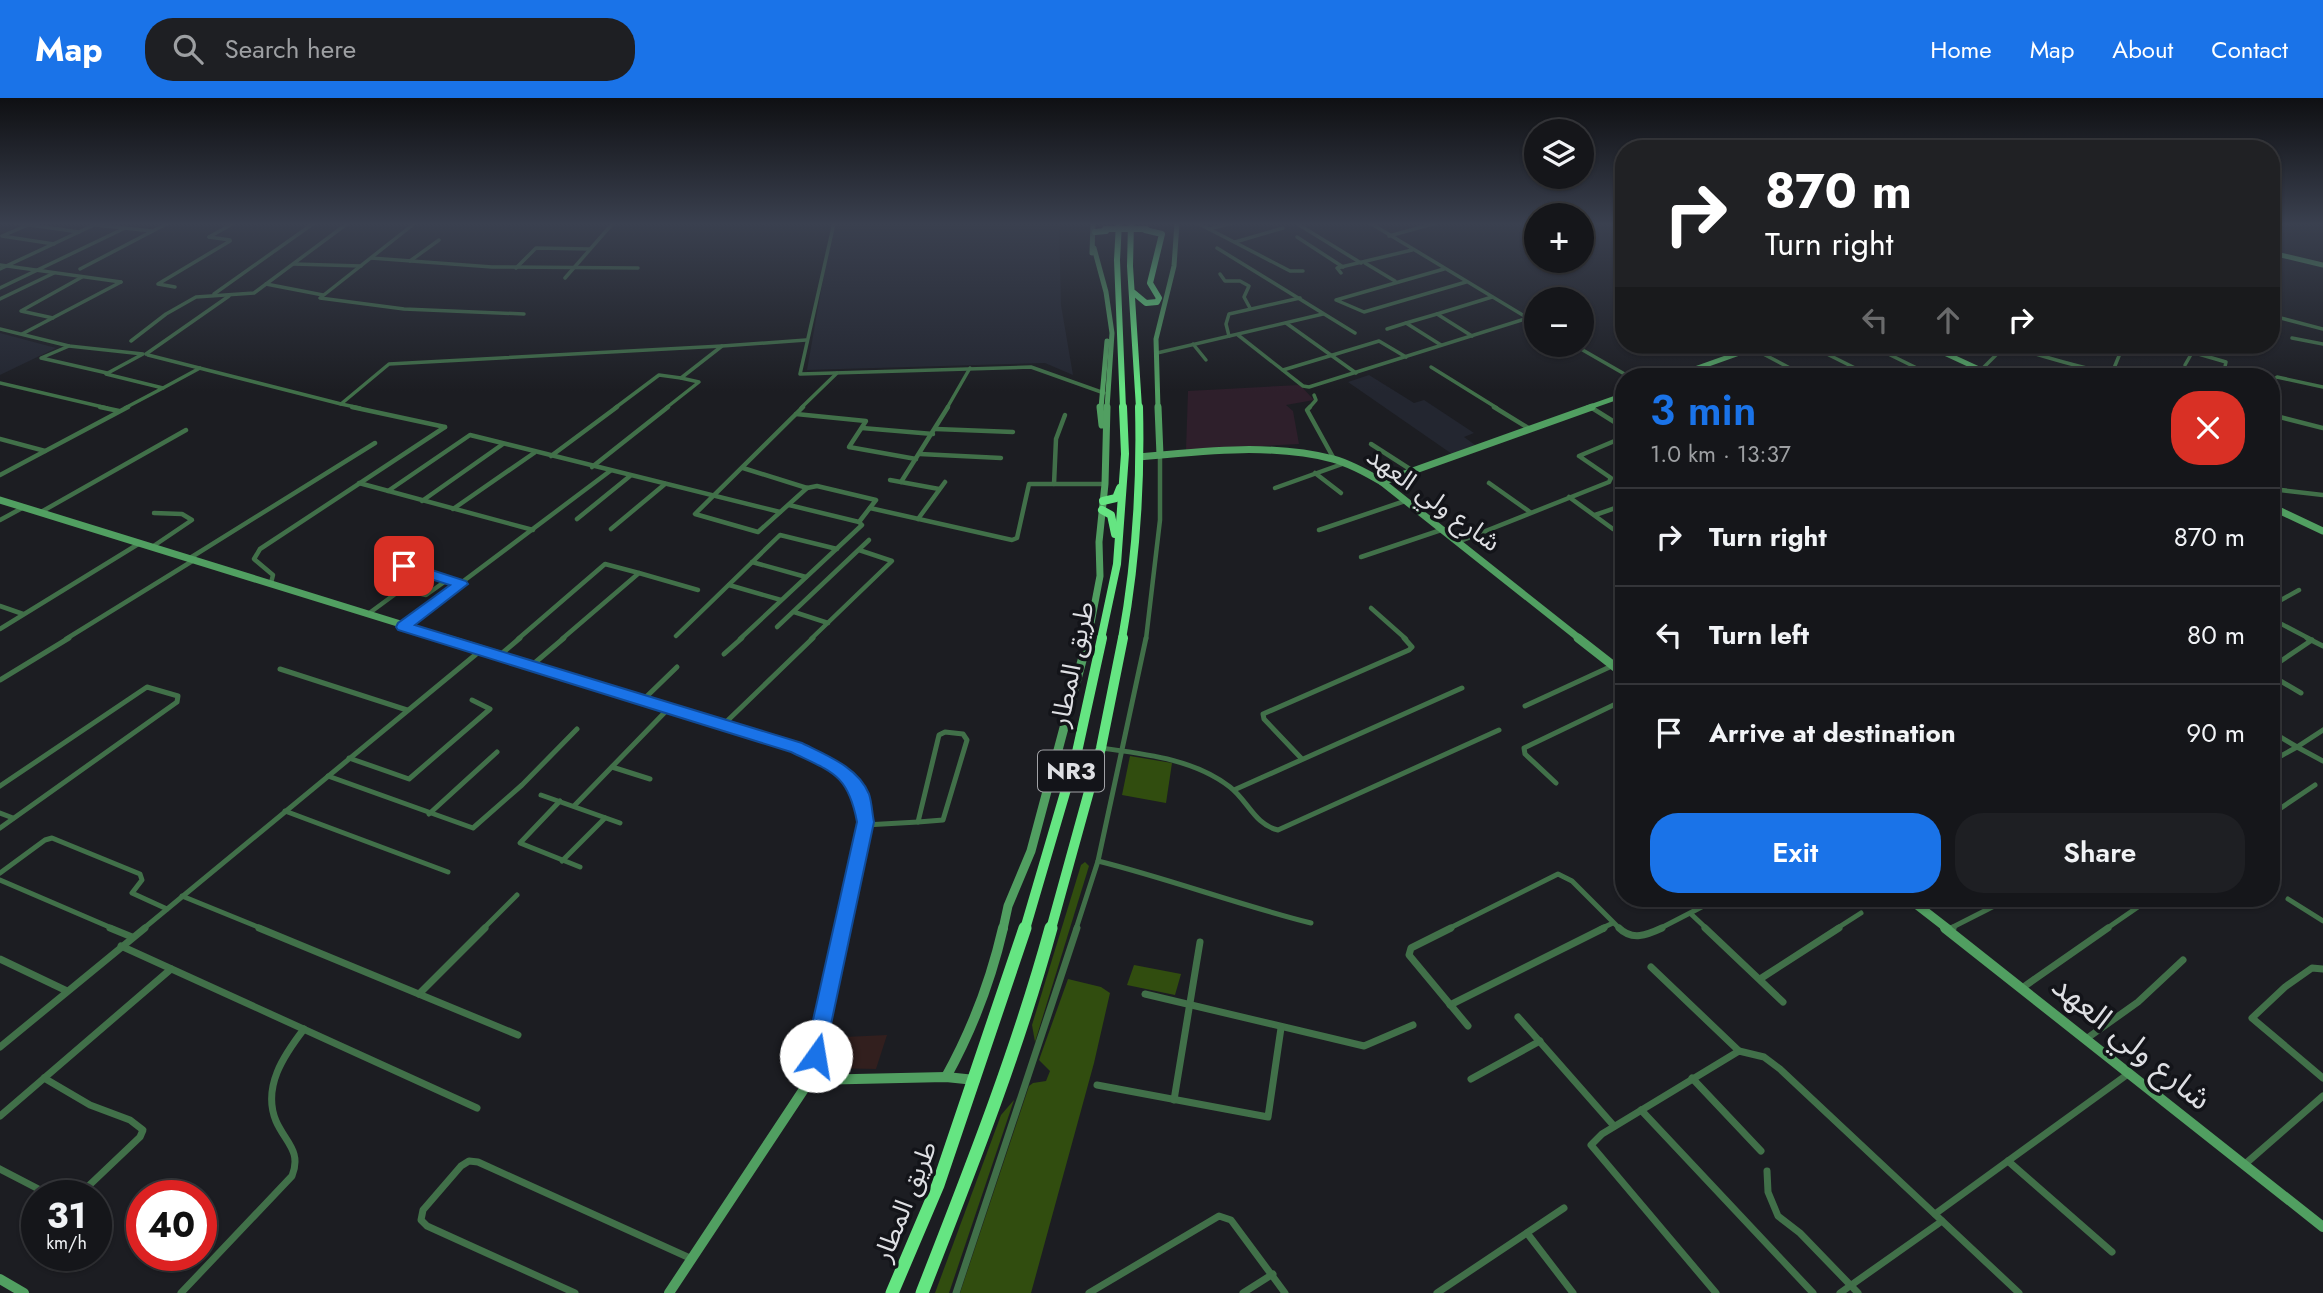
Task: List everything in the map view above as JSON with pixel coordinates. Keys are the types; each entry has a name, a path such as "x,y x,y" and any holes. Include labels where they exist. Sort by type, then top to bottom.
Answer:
{"highway":[{"name":"طريق المطار","path":"892,1293 938,1185 975,1080 1014,965 1077,752 1117,552 1125,441 1118,279"},
{"name":"طريق المطار","path":"922,1293 968,1176 1036,983 1101,748 1124,636 1133,569 1140,457 1139,368 1131,279"},
{"path":"1133,292 1140,301 1157,302 1162,295 1150,283 1151,279"},
{"path":"1117,552 1112,517 1103,505 1115,498 1123,481"}],"street":[{"path":"0,288 20,279"},
{"path":"0,299 42,279"},
{"path":"53,318 21,311 78,279"},
{"path":"22,335 121,282 101,279"},
{"path":"167,279 158,284 175,287"},
{"path":"212,295 234,279"},
{"path":"131,341 202,295 250,295 273,279"},
{"path":"344,279 320,298 404,309 524,314"},
{"path":"821,279 800,374 1037,368 1104,393"},
{"path":"946,1077 964,1044 993,970 1005,930 1008,906 1031,851 1089,635 1100,576 1099,542 1105,484 1103,431 1108,333 1105,292 1100,279"},
{"path":"956,1293 1036,1057 1098,862 1122,751 1144,644 1158,542 1160,409 1156,339 1162,295 1168,279"},
{"path":"1223,279 1240,281 1249,286 1244,297 1250,308"},
{"path":"1268,279 1355,333"},
{"path":"1390,279 1396,282"},
{"path":"1408,279 1336,300 1364,312 1466,282"},
{"path":"1461,279 1524,316"},
{"path":"266,284 323,295"},
{"path":"107,373 145,354 229,296"},
{"path":"1387,329 1492,297"},
{"path":"1229,335 1226,324 1229,314 1300,298"},
{"path":"1157,353 1323,314"},
{"path":"1437,314 1472,335"},
{"path":"2280,318 2323,329"},
{"path":"1238,335 1303,386 1309,387 1524,319"},
{"path":"1286,323 1356,373"},
{"path":"1406,323 1441,345"},
{"path":"0,329 69,346 145,354 341,404 445,427 257,551 254,559 273,575 271,583"},
{"path":"2292,338 2323,344"},
{"path":"341,404 389,364 806,340"},
{"path":"1283,370 1381,341 1406,357"},
{"path":"1193,344 1206,360"},
{"path":"681,378 722,345"},
{"path":"69,346 41,358 163,388"},
{"path":"1697,368 1736,354"},
{"path":"1763,354 1790,368"},
{"path":"1827,354 1855,368"},
{"path":"1888,354 1917,368"},
{"path":"1946,354 1977,368"},
{"path":"1983,368 1996,354"},
{"path":"2036,354 2092,368"},
{"path":"2185,365 2191,354"},
{"path":"2203,354 2224,360 2227,364 2226,368"},
{"path":"1594,356 1615,369"},
{"path":"1431,367 1530,429"},
{"path":"0,475 200,368"},
{"path":"901,482 935,432 970,368"},
{"path":"807,488 756,532 695,515 695,511 743,468 837,373"},
{"path":"550,456 659,375 699,382 592,467"},
{"path":"2280,377 2323,387"},
{"path":"0,383 119,411"},
{"path":"1314,395 1316,400 1307,410 1334,459"},
{"path":"1382,482 1615,399"},
{"path":"1592,408 1615,422"},
{"path":"796,414 866,421 849,447 916,459"},
{"path":"1054,484 1056,433 1058,423 1065,415"},
{"path":"2280,417 2323,428"},
{"path":"862,428 1013,432"},
{"path":"41,512 186,430"},
{"path":"388,491 470,435 780,512"},
{"path":"0,439 45,451"},
{"path":"1458,542 1611,481 1580,456 1615,442"},
{"path":"0,680 375,443"},
{"path":"422,501 503,444"},
{"path":"1371,444 1413,471"},
{"path":"453,509 534,452"},
{"name":"شارع ولي العهد","path":"1140,457 1283,453 1334,459 1345,463 1382,482 1614,665"},
{"path":"920,454 1001,458"},
{"path":"1275,488 1345,463"},
{"path":"743,468 807,488 817,486 874,499 875,502 859,522"},
{"path":"403,627 610,471"},
{"path":"1315,473 1341,493"},
{"path":"577,519 630,476"},
{"path":"890,480 939,489"},
{"path":"918,519 945,482"},
{"path":"359,483 533,530"},
{"path":"1489,483 1530,512"},
{"path":"611,529 665,484"},
{"path":"870,508 1016,540 1028,485 1105,484"},
{"path":"2280,490 2323,495"},
{"path":"1569,496 1614,529"},
{"path":"0,500 641,701 797,747 839,769 860,794 865,825 810,1080 668,1293"},
{"path":"1319,530 1405,501"},
{"path":"789,505 859,522"},
{"path":"0,520 24,507"},
{"path":"1595,515 1615,508"},
{"path":"2280,511 2323,531"},
{"path":"152,547 192,520 182,514 154,513"},
{"path":"724,654 838,550 862,525 859,522"},
{"path":"1361,557 1441,530"},
{"path":"676,636 782,535 838,550"},
{"path":"778,627 869,540"},
{"path":"0,629 140,543"},
{"path":"723,725 891,561 886,557 859,550"},
{"path":"752,562 806,577"},
{"path":"499,656 605,564 698,590"},
{"path":"404,566 461,584"},
{"path":"531,666 639,573"},
{"path":"386,585 426,595 447,580"},
{"path":"729,585 781,600"},
{"path":"367,615 402,589"},
{"path":"2280,601 2299,590"},
{"path":"0,606 23,614"},
{"path":"1301,758 1264,719 1263,714 1412,647 1371,608"},
{"path":"794,612 828,623"},
{"path":"2280,623 2323,646"},
{"path":"2280,662 2312,640"},
{"path":"2,1044 480,650"},
{"path":"1525,706 1614,665"},
{"path":"641,701 677,667"},
{"path":"280,669 407,710"},
{"path":"2280,681 2301,693"},
{"path":"0,786 147,687 152,686 179,699 0,828"},
{"path":"1234,790 1462,688"},
{"path":"349,758 409,779 490,709 472,700"},
{"path":"1556,783 1525,754 1524,748 1615,704"},
{"path":"574,806 668,709"},
{"path":"328,776 473,828 522,785 577,729"},
{"path":"1101,748 1191,765 1234,790 1266,827 1278,830 1499,730"},
{"path":"2280,756 2323,730"},
{"path":"865,825 918,823 938,822 945,816 967,740 963,734 945,732 939,735 918,823"},
{"path":"2280,737 2323,761"},
{"path":"429,814 496,752"},
{"path":"612,767 650,779"},
{"path":"2280,809 2315,785"},
{"path":"541,795 620,823"},
{"path":"560,801 520,844 580,867"},
{"path":"285,811 448,872"},
{"path":"0,813 14,818"},
{"path":"562,861 605,818"},
{"path":"0,873 45,840 52,838 140,874 142,880 132,892 167,909"},
{"path":"1098,862 1164,878 1259,910 1311,923"},
{"path":"1468,1026 1409,955 1411,948 1558,874 1572,881 1624,933 1644,937 1703,907"},
{"path":"0,880 132,937"},
{"path":"419,994 517,895"},
{"path":"182,896 518,1035"},
{"path":"2288,899 2323,921"},
{"name":"شارع ولي العهد","path":"1919,907 2323,1227"},
{"path":"1948,930 1993,907"},
{"path":"2022,988 2138,907"},
{"path":"1691,914 1783,1002"},
{"path":"1760,979 1861,914"},
{"path":"1450,1005 1613,923"},
{"path":"1174,1100 1200,942"},
{"path":"121,946 477,1108"},
{"path":"0,959 67,991"},
{"path":"2086,1039 2138,1002 2183,960"},
{"path":"1651,967 1740,1051 1764,1056 1780,1069 2019,1293"},
{"path":"2323,969 2312,968 2285,987 2252,1018 2323,1078"},
{"path":"0,1116 171,969"},
{"path":"1145,994 1281,1028 1368,1046 1413,1025"},
{"path":"1518,1017 1614,1126"},
{"path":"1097,1085 1268,1117 1281,1028"},
{"path":"181,1293 292,1176 298,1165 298,1156 275,1118 272,1088 287,1051 304,1029"},
{"path":"1471,1079 1539,1041"},
{"path":"1716,1293 1591,1145 1614,1126 1740,1051"},
{"path":"1936,1214 2129,1073"},
{"path":"810,1080 946,1077 975,1080"},
{"path":"44,1078 90,1105 130,1120 143,1130 95,1180"},
{"path":"1692,1078 1761,1151"},
{"path":"2244,1165 2323,1096"},
{"path":"1641,1110 1813,1293"},
{"path":"575,1293 427,1226 421,1220 423,1210 461,1166 469,1161 478,1162 692,1259"},
{"path":"2008,1161 2112,1252"},
{"path":"0,1169 21,1180"},
{"path":"1767,1171 1768,1192 1778,1216 1800,1233 1858,1293"},
{"path":"1437,1293 1564,1208"},
{"path":"1089,1293 1219,1216 1231,1220 1285,1293"},
{"path":"1840,1293 1942,1221"},
{"path":"1527,1233 1573,1293"},
{"path":"1243,1293 1273,1274"},
{"path":"0,1279 24,1293"}],"shaded area":[{"path":"823,279 1060,279 1061,305 1073,375 1045,363 807,370"},
{"path":"0,333 56,348 0,375"},
{"path":"1369,375 1414,403 1424,400 1474,433 1464,437 1475,445 1452,454 1348,382"},
{"path":"1300,385 1314,400 1286,405 1293,411 1299,444 1186,450 1188,391"},
{"path":"887,1035 876,1069 833,1068 845,1037"}],"green space":[{"path":"1130,756 1172,763 1166,803 1122,795"},
{"path":"1085,862 1089,866 1035,1042 1032,1025 1081,865"},
{"path":"1134,965 1181,974 1175,995 1127,985"},
{"path":"1068,979 1101,987 1110,993 1094,1063 1031,1293 960,1293 1029,1086 1046,1081 1050,1071 1039,1060"},
{"path":"1014,1100 949,1293 935,1293 1001,1115"}],"route":[{"path":"404,566 461,584 403,627 797,747 823,758 839,769 851,783 860,794 865,822 816,1056"}]}
